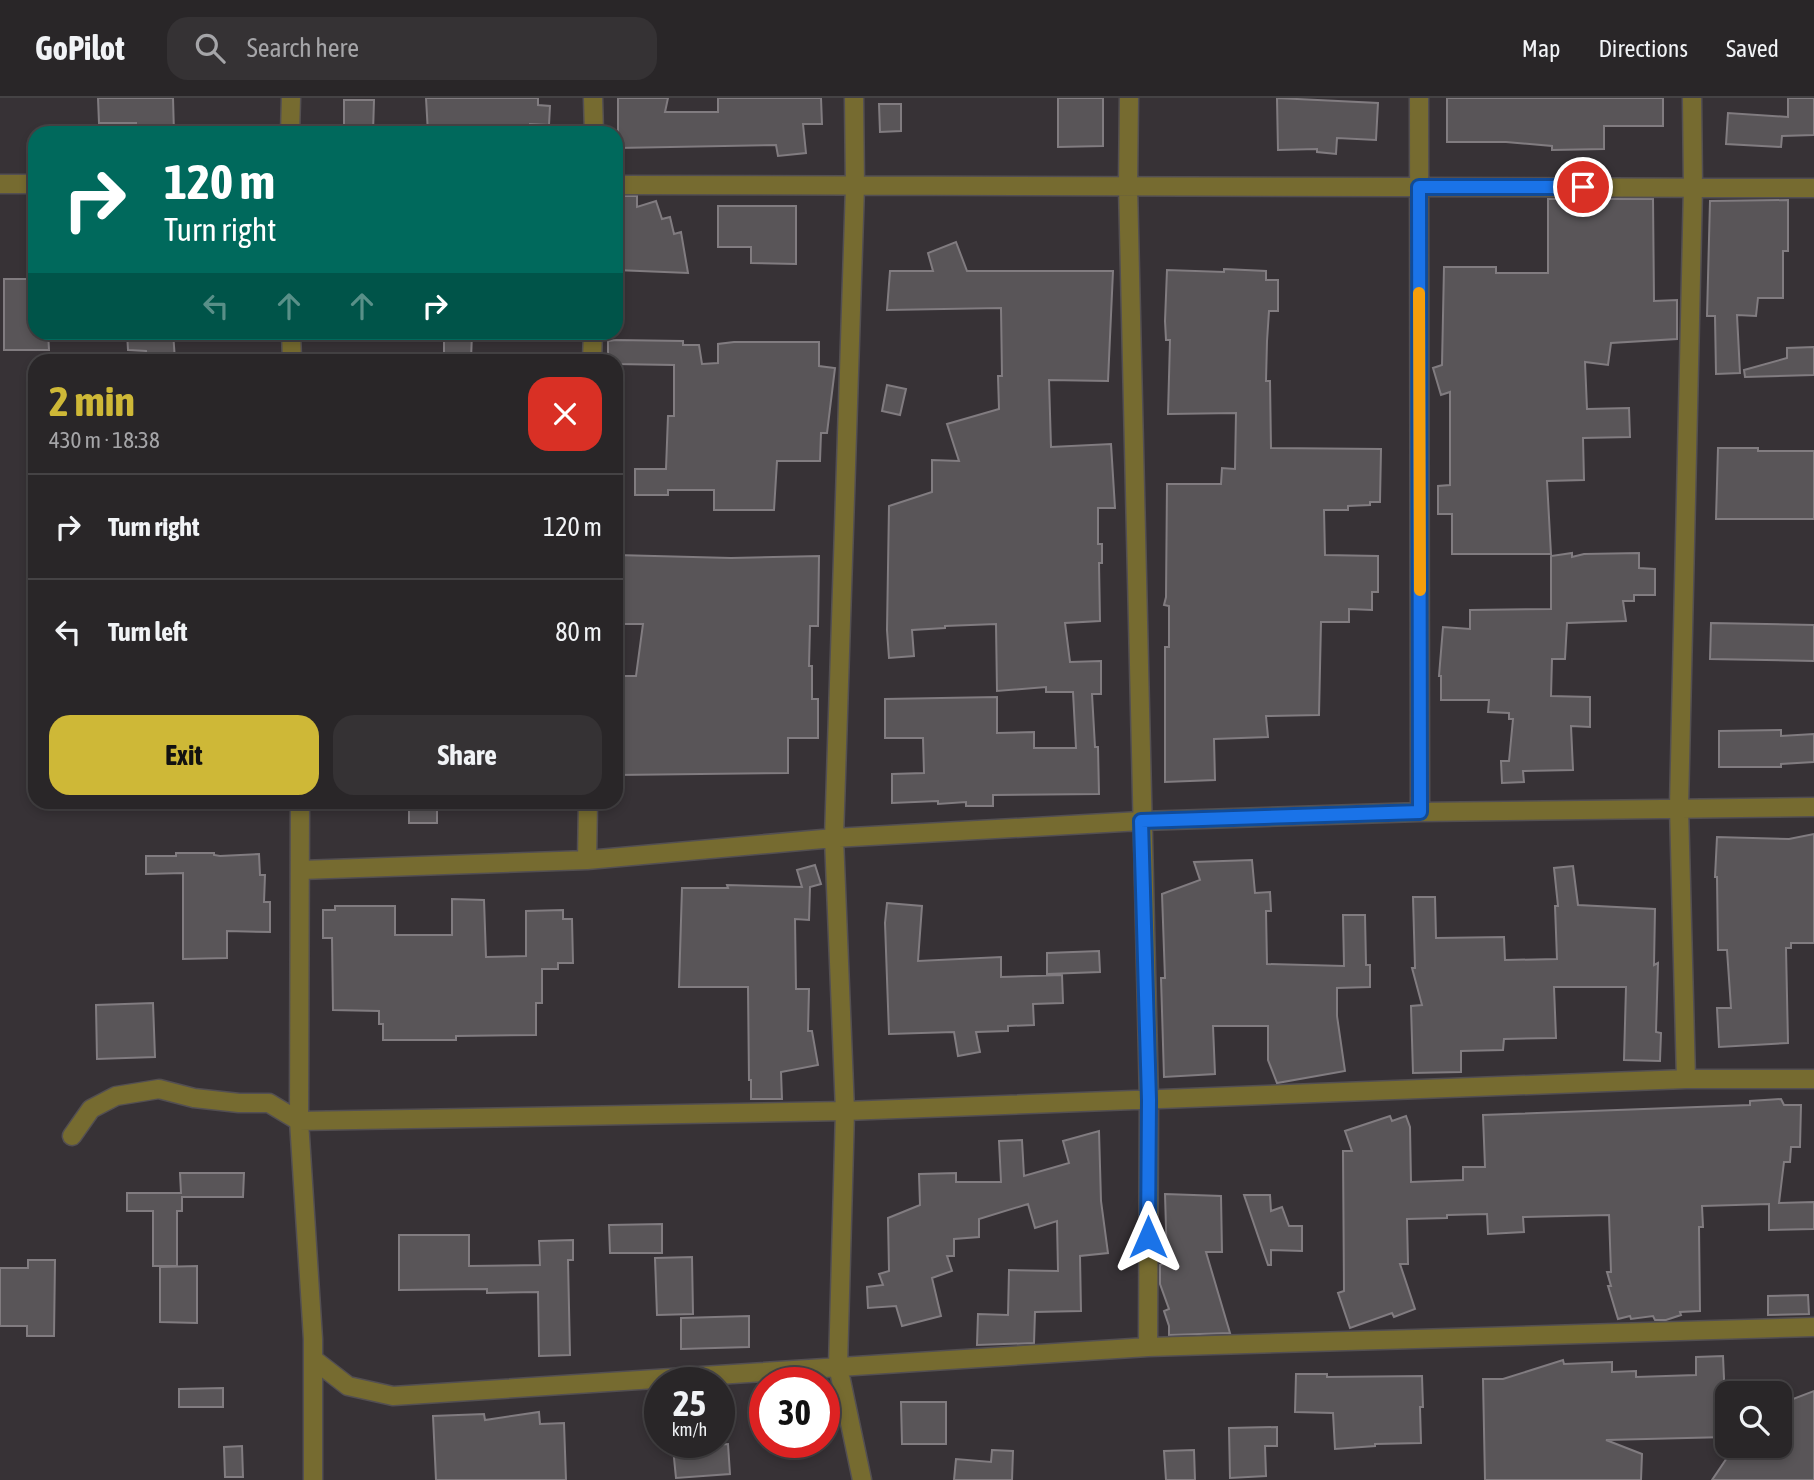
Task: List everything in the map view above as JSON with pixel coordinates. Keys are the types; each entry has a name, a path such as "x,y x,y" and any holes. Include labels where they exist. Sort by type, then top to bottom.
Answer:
{"street":[{"path":"290,126 291,98"},
{"path":"593,98 594,126"},
{"path":"854,98 855,186 834,838 845,1111 838,1366 862,1480"},
{"path":"1129,98 1128,186 1149,1100 1148,1347"},
{"path":"1419,98 1420,812"},
{"path":"1686,1079 1679,807 1693,187 1692,98"},
{"path":"0,184 28,184"},
{"path":"623,185 1814,188"},
{"path":"301,870 587,860 834,838 1141,821 1420,812 1814,807"},
{"path":"300,809 299,1121 313,1359 313,1480"},
{"path":"587,860 588,809"},
{"path":"72,1136 91,1108 116,1096 159,1089 205,1100 269,1103 299,1121 845,1111 1686,1079 1814,1079"},
{"path":"313,1359 348,1386 393,1396 1148,1347 1814,1327"}],"building":[{"path":"98,98 173,98 174,126 99,123"},
{"path":"426,98 538,98 538,105 550,106 549,125 428,126"},
{"path":"618,98 668,98 665,112 718,112 718,98 821,98 822,124 803,124 806,153 778,156 776,145 623,148 623,126 618,126"},
{"path":"1058,98 1103,98 1103,146 1058,147"},
{"path":"1277,98 1378,103 1376,140 1337,138 1336,154 1317,152 1317,149 1278,150"},
{"path":"1447,98 1663,98 1663,126 1604,126 1604,149 1552,150 1552,146 1506,142 1447,142"},
{"path":"1788,98 1814,98 1814,135 1782,136 1781,147 1726,144 1728,113 1788,117"},
{"path":"344,100 374,100 373,126 344,126"},
{"path":"879,104 901,104 901,131 880,132"},
{"path":"623,196 637,196 637,207 656,201 662,219 670,217 674,234 681,232 688,273 623,270"},
{"path":"1548,199 1653,199 1654,301 1677,300 1677,339 1611,343 1608,365 1585,362 1587,409 1629,408 1630,437 1583,438 1584,480 1547,481 1551,554 1452,554 1452,514 1438,514 1438,486 1450,485 1450,392 1441,395 1433,368 1442,365 1444,267 1496,267 1496,273 1548,273"},
{"path":"1788,200 1788,251 1783,251 1783,298 1758,298 1756,316 1737,315 1740,373 1716,374 1715,316 1707,316 1710,201"},
{"path":"718,206 796,206 796,264 751,263 751,247 718,247"},
{"path":"956,242 967,271 1113,271 1108,381 1049,380 1051,447 1111,444 1115,508 1098,508 1098,544 1102,544 1102,563 1099,563 1100,621 1065,623 1070,662 1101,661 1101,694 1092,694 1095,747 1098,747 1099,794 993,795 993,806 966,806 966,802 938,804 938,801 892,803 892,774 924,773 923,738 885,738 885,699 997,697 997,733 1034,732 1034,748 1076,748 1073,692 1046,692 1046,687 997,691 996,624 912,630 914,656 889,658 889,506 932,492 932,460 959,461 947,424 999,409 998,376 1002,376 1001,308 887,310 890,271 933,271 928,253"},
{"path":"1224,269 1266,271 1266,280 1278,280 1278,311 1269,311 1267,341 1266,381 1270,381 1271,448 1381,449 1380,502 1348,506 1348,510 1324,510 1325,555 1378,556 1378,592 1372,592 1372,610 1349,609 1349,622 1321,622 1319,715 1266,716 1268,737 1214,739 1215,780 1165,782 1165,647 1169,647 1169,606 1164,605 1167,484 1221,484 1222,468 1235,469 1236,413 1168,414 1170,340 1166,340 1165,321 1167,270 1224,272"},
{"path":"4,279 28,279 28,340 48,340 49,350 4,350"},
{"path":"127,340 174,340 175,354 146,354 146,351 128,350"},
{"path":"444,340 472,340 471,354 444,354"},
{"path":"608,341 683,341 683,345 699,345 702,364 718,363 718,344 819,342 819,366 835,368 827,433 821,433 820,461 777,461 774,510 714,510 714,490 668,490 668,495 635,495 635,469 666,469 668,416 674,416 674,365 623,364 623,354 608,354"},
{"path":"1814,347 1814,375 1745,377 1744,370 1787,358 1787,348"},
{"path":"887,385 906,389 900,415 882,411"},
{"path":"1718,448 1814,451 1814,519 1716,519"},
{"path":"1572,553 1572,557 1584,554 1639,553 1639,568 1655,569 1655,595 1634,595 1634,601 1623,601 1626,621 1567,623 1565,659 1552,659 1551,696 1590,697 1590,727 1571,726 1573,770 1523,771 1524,782 1502,783 1501,761 1509,761 1513,719 1509,719 1509,713 1488,712 1489,700 1441,700 1439,676 1443,627 1470,629 1470,610 1551,609 1551,556"},
{"path":"623,555 731,558 819,556 818,626 810,626 809,666 812,666 812,699 818,699 818,738 788,738 788,773 623,775 623,676 636,676 643,624 623,624"},
{"path":"1711,623 1814,625 1814,661 1710,659"},
{"path":"1781,730 1781,736 1814,734 1814,762 1781,764 1781,767 1719,767 1719,731"},
{"path":"409,809 437,809 437,823 409,823"},
{"path":"1814,834 1814,943 1791,943 1791,948 1786,948 1788,1043 1719,1047 1717,1008 1731,1008 1727,950 1718,950 1715,877 1717,837 1789,839"},
{"path":"176,853 214,853 220,856 259,854 260,875 265,875 264,902 270,902 270,932 227,931 227,958 183,959 183,873 146,874 146,856 176,856"},
{"path":"1252,860 1255,893 1270,892 1271,911 1266,911 1267,964 1344,966 1343,915 1365,915 1366,965 1370,965 1370,987 1337,988 1337,1016 1345,1071 1277,1083 1268,1060 1268,1026 1213,1026 1215,1074 1164,1077 1162,894 1200,880 1194,862"},
{"path":"815,865 821,884 810,887 809,920 795,919 796,989 809,989 808,1031 812,1031 818,1065 781,1072 782,1099 751,1099 748,987 679,987 682,888 728,888 727,885 802,887 797,870"},
{"path":"1573,866 1578,905 1655,909 1654,965 1658,963 1656,1032 1661,1033 1660,1061 1624,1060 1626,987 1554,987 1556,1038 1504,1039 1503,1050 1461,1051 1461,1072 1413,1073 1411,1006 1422,1005 1412,968 1415,968 1413,897 1435,897 1436,938 1504,937 1505,960 1557,959 1555,906 1558,906 1554,868"},
{"path":"452,899 484,900 486,957 526,956 526,911 563,910 563,919 572,919 573,963 558,963 558,969 542,969 542,1003 536,1003 536,1035 456,1036 456,1040 383,1040 383,1024 379,1024 379,1011 333,1010 332,938 323,938 323,910 335,910 335,906 395,906 395,935 452,935"},
{"path":"887,903 922,906 918,961 1001,957 1001,977 1062,975 1063,1003 1033,1004 1034,1025 1008,1026 1008,1031 976,1032 980,1052 958,1056 954,1032 889,1034 885,923"},
{"path":"1099,951 1100,972 1047,974 1047,953"},
{"path":"153,1003 155,1057 97,1059 96,1005"},
{"path":"1781,1099 1784,1105 1801,1105 1800,1147 1791,1147 1790,1162 1784,1162 1779,1203 1814,1202 1814,1229 1769,1230 1769,1204 1702,1206 1703,1227 1699,1227 1700,1311 1680,1312 1681,1315 1666,1320 1655,1320 1653,1316 1618,1319 1608,1286 1611,1286 1607,1272 1611,1272 1609,1215 1523,1217 1524,1232 1488,1234 1487,1214 1447,1215 1447,1218 1407,1219 1408,1264 1400,1264 1415,1309 1394,1317 1392,1313 1350,1328 1338,1293 1344,1291 1343,1151 1352,1151 1345,1131 1390,1116 1392,1121 1406,1116 1410,1127 1411,1182 1463,1180 1463,1167 1485,1167 1483,1115 1750,1105 1750,1101"},
{"path":"1099,1131 1101,1201 1108,1253 1080,1256 1081,1311 1035,1312 1034,1343 977,1345 978,1314 1008,1315 1009,1270 1058,1271 1057,1221 1035,1228 1028,1204 979,1219 979,1237 954,1239 954,1256 947,1256 952,1271 932,1278 941,1316 902,1326 896,1306 868,1308 867,1287 883,1285 879,1274 889,1271 888,1218 920,1205 919,1174 956,1173 956,1182 1001,1182 999,1141 1022,1140 1024,1176 1069,1163 1063,1141"},
{"path":"180,1173 244,1173 243,1197 182,1197 182,1211 177,1211 177,1266 153,1266 153,1211 127,1211 127,1193 181,1193"},
{"path":"1165,1194 1221,1196 1222,1252 1206,1252 1230,1333 1169,1335 1164,1311 1169,1309 1160,1284 1160,1265 1167,1262"},
{"path":"1244,1195 1270,1195 1271,1211 1282,1207 1289,1226 1302,1226 1302,1251 1271,1250 1271,1265 1268,1265"},
{"path":"662,1224 662,1253 610,1253 609,1225"},
{"path":"399,1235 469,1235 469,1266 540,1265 539,1241 573,1240 573,1260 568,1260 570,1355 539,1356 538,1292 487,1293 487,1289 399,1290"},
{"path":"692,1257 693,1314 657,1315 655,1258"},
{"path":"28,1260 55,1260 54,1336 27,1336 27,1326 0,1326 0,1268 28,1268"},
{"path":"197,1266 197,1323 160,1322 160,1267"},
{"path":"1808,1295 1809,1314 1768,1315 1768,1296"},
{"path":"749,1316 749,1347 681,1349 681,1318"},
{"path":"1723,1356 1724,1381 1715,1381 1715,1437 1606,1440 1642,1454 1641,1480 1485,1480 1483,1379 1503,1379 1563,1360 1564,1364 1612,1362 1612,1372 1636,1371 1636,1377 1696,1375 1696,1357"},
{"path":"1296,1374 1327,1374 1327,1377 1422,1376 1421,1443 1375,1444 1335,1449 1333,1413 1295,1412"},
{"path":"223,1388 223,1407 179,1407 179,1389"},
{"path":"1814,1391 1814,1480 1712,1480 1727,1458 1792,1458 1792,1399"},
{"path":"901,1402 946,1402 946,1444 902,1444"},
{"path":"539,1412 540,1424 564,1423 566,1480 436,1480 433,1416 484,1414 485,1420"},
{"path":"1277,1427 1277,1446 1265,1446 1266,1476 1230,1478 1229,1428"},
{"path":"242,1446 243,1477 225,1477 224,1447"},
{"path":"992,1450 1013,1451 1012,1480 954,1480 956,1459 991,1462"},
{"path":"1194,1450 1195,1480 1166,1480 1164,1451"},
{"path":"674,1458 729,1458 730,1474 676,1478"}],"slow traffic":[{"path":"1419,293 1420,590"}],"route":[{"path":"1148,1237 1149,1100 1141,821 1420,812 1419,187 1583,187"}]}
